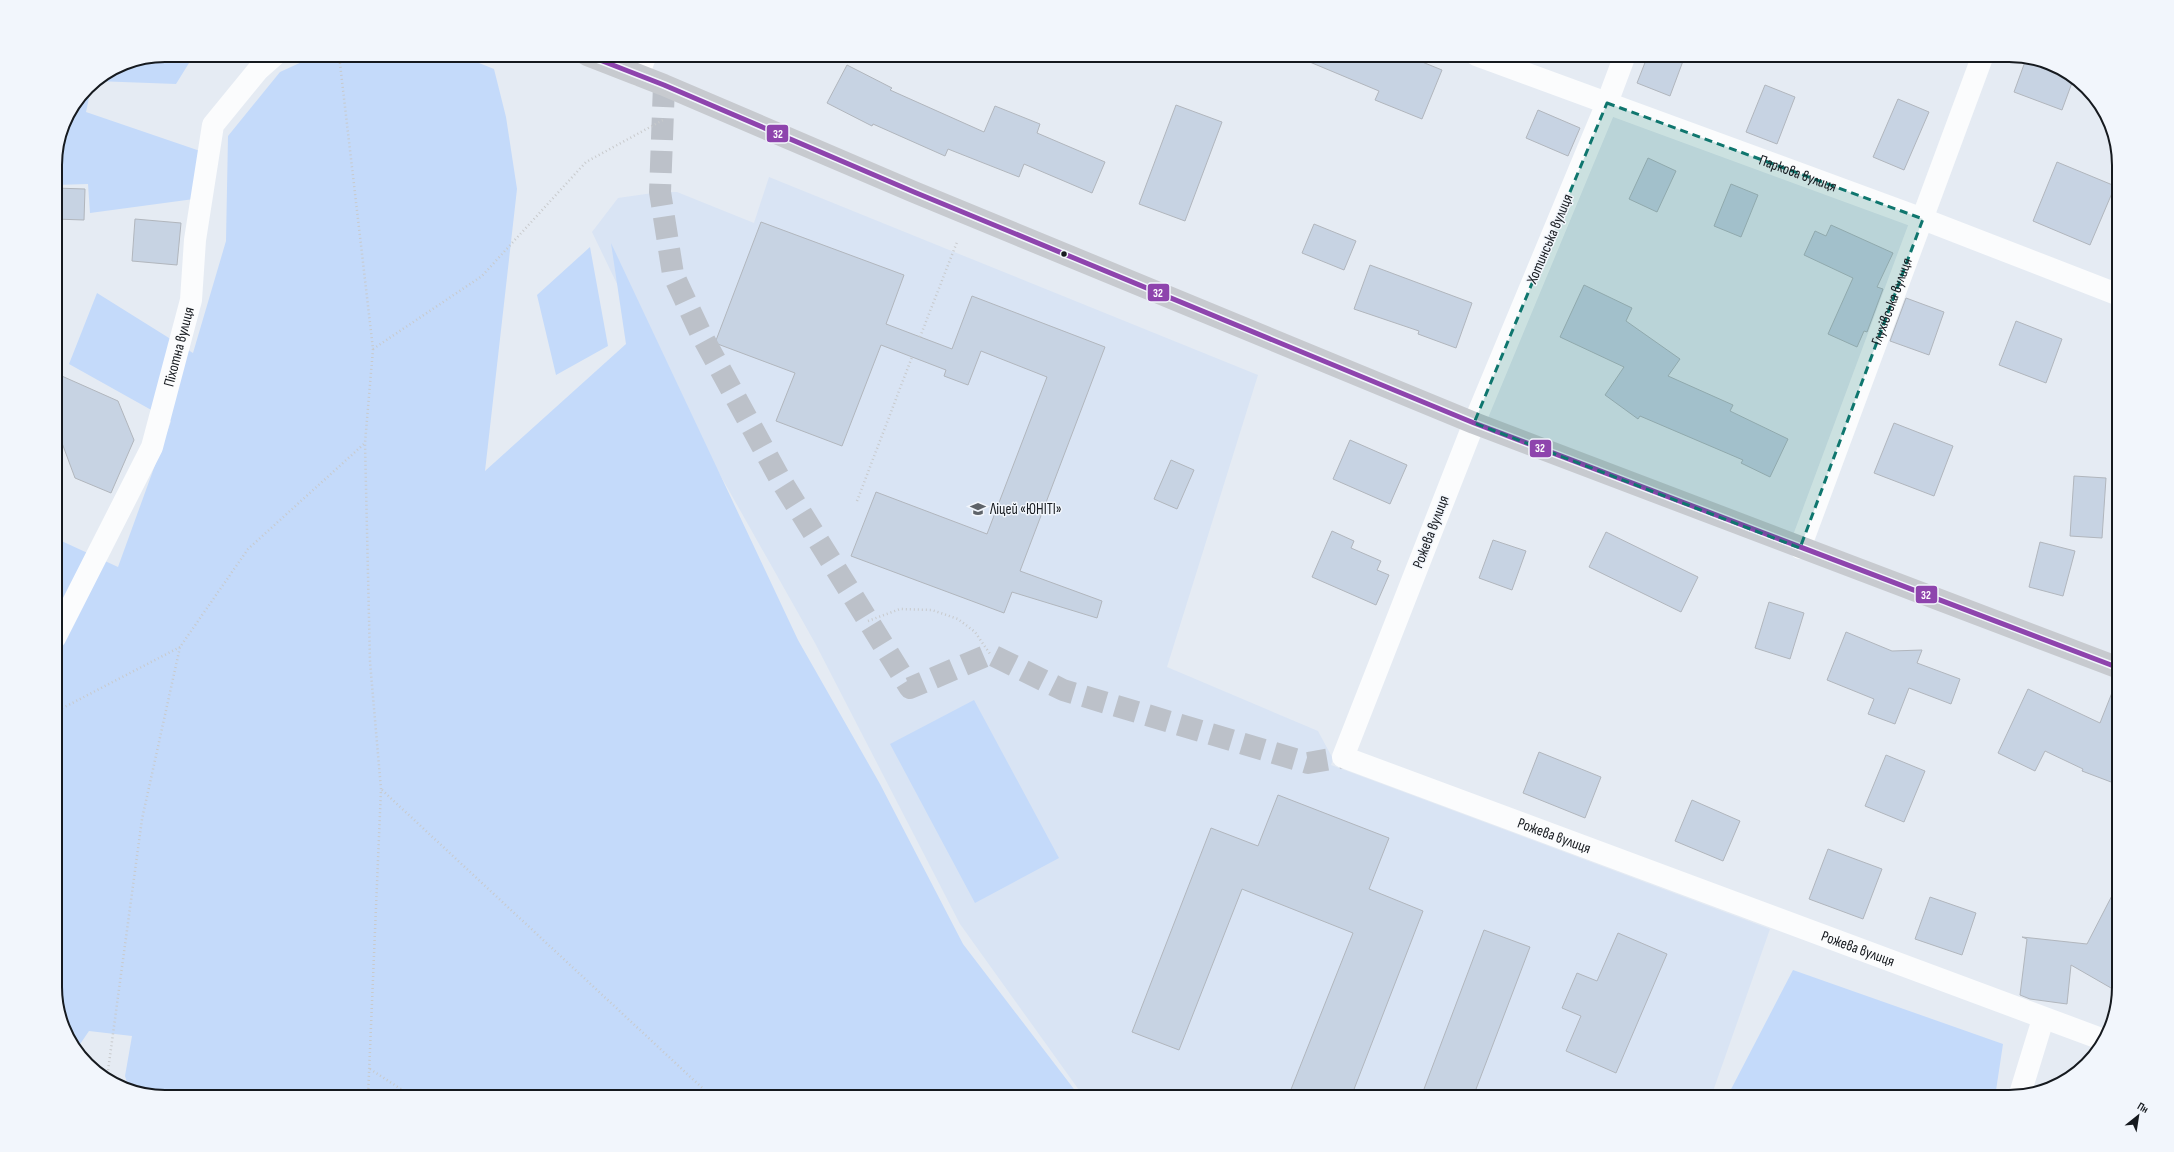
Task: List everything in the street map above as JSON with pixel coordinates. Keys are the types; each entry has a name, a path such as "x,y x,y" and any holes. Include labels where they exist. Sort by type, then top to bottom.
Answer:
{"main road":[{"path":"605,62 914,192 1474,423 2112,665"}],"street":[{"name":"Піхотна вулиця","path":"62,624 152,447 191,300 195,240 213,125 258,70 267,62"},
{"path":"638,75 643,62"},
{"name":"Паркова вулиця","path":"1495,62 1923,219 2112,292"},
{"name":"Хотинська вулиця","path":"1474,423 1607,103 1622,62"},
{"name":"Глухівська вулиця","path":"1800,548 1980,62"},
{"name":"Рожева вулиця","path":"1474,423 1342,757 2043,1019 2098,1038"},
{"path":"2022,1089 2043,1019"}],"path":[{"path":"340,62 373,349 365,443 370,662 382,790 368,1090"},
{"path":"373,349 482,276 586,162 662,120"},
{"path":"920,337 957,242"},
{"path":"857,501 912,357"},
{"path":"109,1073 142,819 180,647 248,549 365,443"},
{"path":"868,621 900,609 932,610 958,619 975,632 990,654"},
{"path":"62,708 180,647"},
{"path":"382,790 704,1090"},
{"path":"369,1069 402,1090"}],"highlighted area":[{"path":"1607,103 1923,219 1800,548 1474,423"}],"shaded area":[{"path":"190,62 176,84 105,81 132,67 151,63"},
{"path":"302,62 476,62 494,69 506,117 517,189 485,471 626,344 611,243 798,640 880,784 963,944 1075,1090 165,1090 151,1089 127,1083 125,1076 132,1036 89,1031 79,1044 67,1020 62,994 62,541 118,567 171,421 69,364 97,293 193,353 226,241 228,136 280,72"},
{"path":"90,95 86,112 203,152 194,199 90,213 88,184 62,185 62,158 70,125 79,108"},
{"name":"Ліцей «ЮНІТІ»","path":"769,177 1258,375 1167,667 1318,731 1333,759 1331,765 1770,929 1713,1090 1079,1090 960,924 815,643 644,340 592,232 618,198 660,192 677,192 754,223"},
{"path":"590,247 608,346 556,375 537,295"},
{"path":"974,700 1059,858 975,903 890,744"},
{"path":"1793,970 2003,1044 1996,1090 1731,1090"}],"building":[{"path":"1310,62 1422,62 1442,70 1422,119 1375,100 1379,91"},
{"path":"1645,62 1683,62 1670,96 1637,83"},
{"path":"2024,63 2042,67 2066,79 2072,84 2062,110 2014,92"},
{"path":"847,65 892,88 890,90 984,132 995,106 1040,124 1037,133 1105,162 1092,193 1024,164 1019,177 948,149 945,156 873,124 872,126 827,103"},
{"path":"1765,85 1795,97 1777,144 1746,132"},
{"path":"1898,99 1929,112 1904,170 1873,157"},
{"path":"1176,105 1222,122 1185,221 1139,204"},
{"path":"1538,110 1580,128 1568,156 1526,138"},
{"path":"1648,158 1676,171 1657,212 1629,199"},
{"path":"2057,162 2112,185 2112,193 2090,245 2033,221"},
{"path":"1731,184 1758,195 1741,237 1714,226"},
{"path":"62,188 85,189 84,220 62,219"},
{"path":"135,219 181,223 177,265 132,261"},
{"path":"761,222 904,275 886,324 952,349 972,296 1105,347 1020,571 1102,601 1097,618 1012,592 1004,613 851,556 876,492 987,534 1047,377 981,351 968,385 944,376 946,370 881,345 842,446 776,421 795,373 715,343"},
{"path":"1314,224 1356,241 1344,270 1302,253"},
{"path":"1831,225 1893,253 1877,287 1883,289 1867,332 1864,331 1857,347 1828,334 1853,278 1804,255 1815,231 1826,236"},
{"path":"1370,265 1472,303 1456,348 1418,334 1419,331 1354,309"},
{"path":"1584,285 1632,308 1626,321 1680,359 1668,376 1733,405 1730,411 1788,439 1770,477 1741,463 1743,460 1640,416 1638,419 1605,395 1624,367 1560,337"},
{"path":"1906,298 1944,312 1929,355 1890,341"},
{"path":"2016,321 2062,339 2046,383 1999,365"},
{"path":"62,376 118,401 134,440 111,493 75,478 62,443"},
{"path":"1894,423 1953,446 1934,496 1874,473"},
{"path":"1350,440 1407,465 1390,504 1333,479"},
{"path":"1171,460 1194,470 1177,509 1154,499"},
{"path":"2074,476 2106,478 2102,538 2070,536"},
{"path":"1332,531 1354,541 1351,548 1381,561 1377,570 1389,575 1376,605 1312,577"},
{"path":"1606,532 1698,577 1681,612 1589,567"},
{"path":"1493,540 1526,551 1512,590 1479,578"},
{"path":"2040,542 2075,551 2063,596 2029,587"},
{"path":"1769,602 1804,613 1790,659 1755,648"},
{"path":"1846,632 1892,651 1922,650 1917,663 1960,679 1951,704 1909,688 1895,724 1868,714 1874,699 1827,680"},
{"path":"2028,689 2100,723 2112,693 2112,782 2082,771 2083,769 2045,751 2035,771 1998,753"},
{"path":"1539,752 1601,777 1585,818 1523,793"},
{"path":"1886,755 1925,771 1904,822 1865,806"},
{"path":"1278,795 1389,838 1369,889 1423,911 1354,1090 1291,1090 1353,933 1242,889 1179,1050 1132,1032 1211,828 1258,846"},
{"path":"1692,800 1740,821 1723,861 1675,841"},
{"path":"1828,849 1882,869 1863,919 1809,899"},
{"path":"2112,896 2112,988 2071,965 2067,1004 2030,999 2020,995 2027,939 2022,937 2087,944"},
{"path":"1930,897 1976,913 1962,955 1915,939"},
{"path":"1484,930 1530,947 1476,1090 1424,1090"},
{"path":"1618,933 1667,954 1616,1073 1566,1051 1581,1016 1562,1008 1577,973 1597,981"}],"tunnel":[{"path":"664,85 660,192 673,274 701,334 780,479 910,688 990,654 1063,690 1308,763 1343,757"}],"transit line":[{"name":"32","path":"605,62 664,85 914,192 1474,423 2112,665"}],"place":[{"name":"Ліцей «ЮНІТІ»","path":"978,509"}]}
